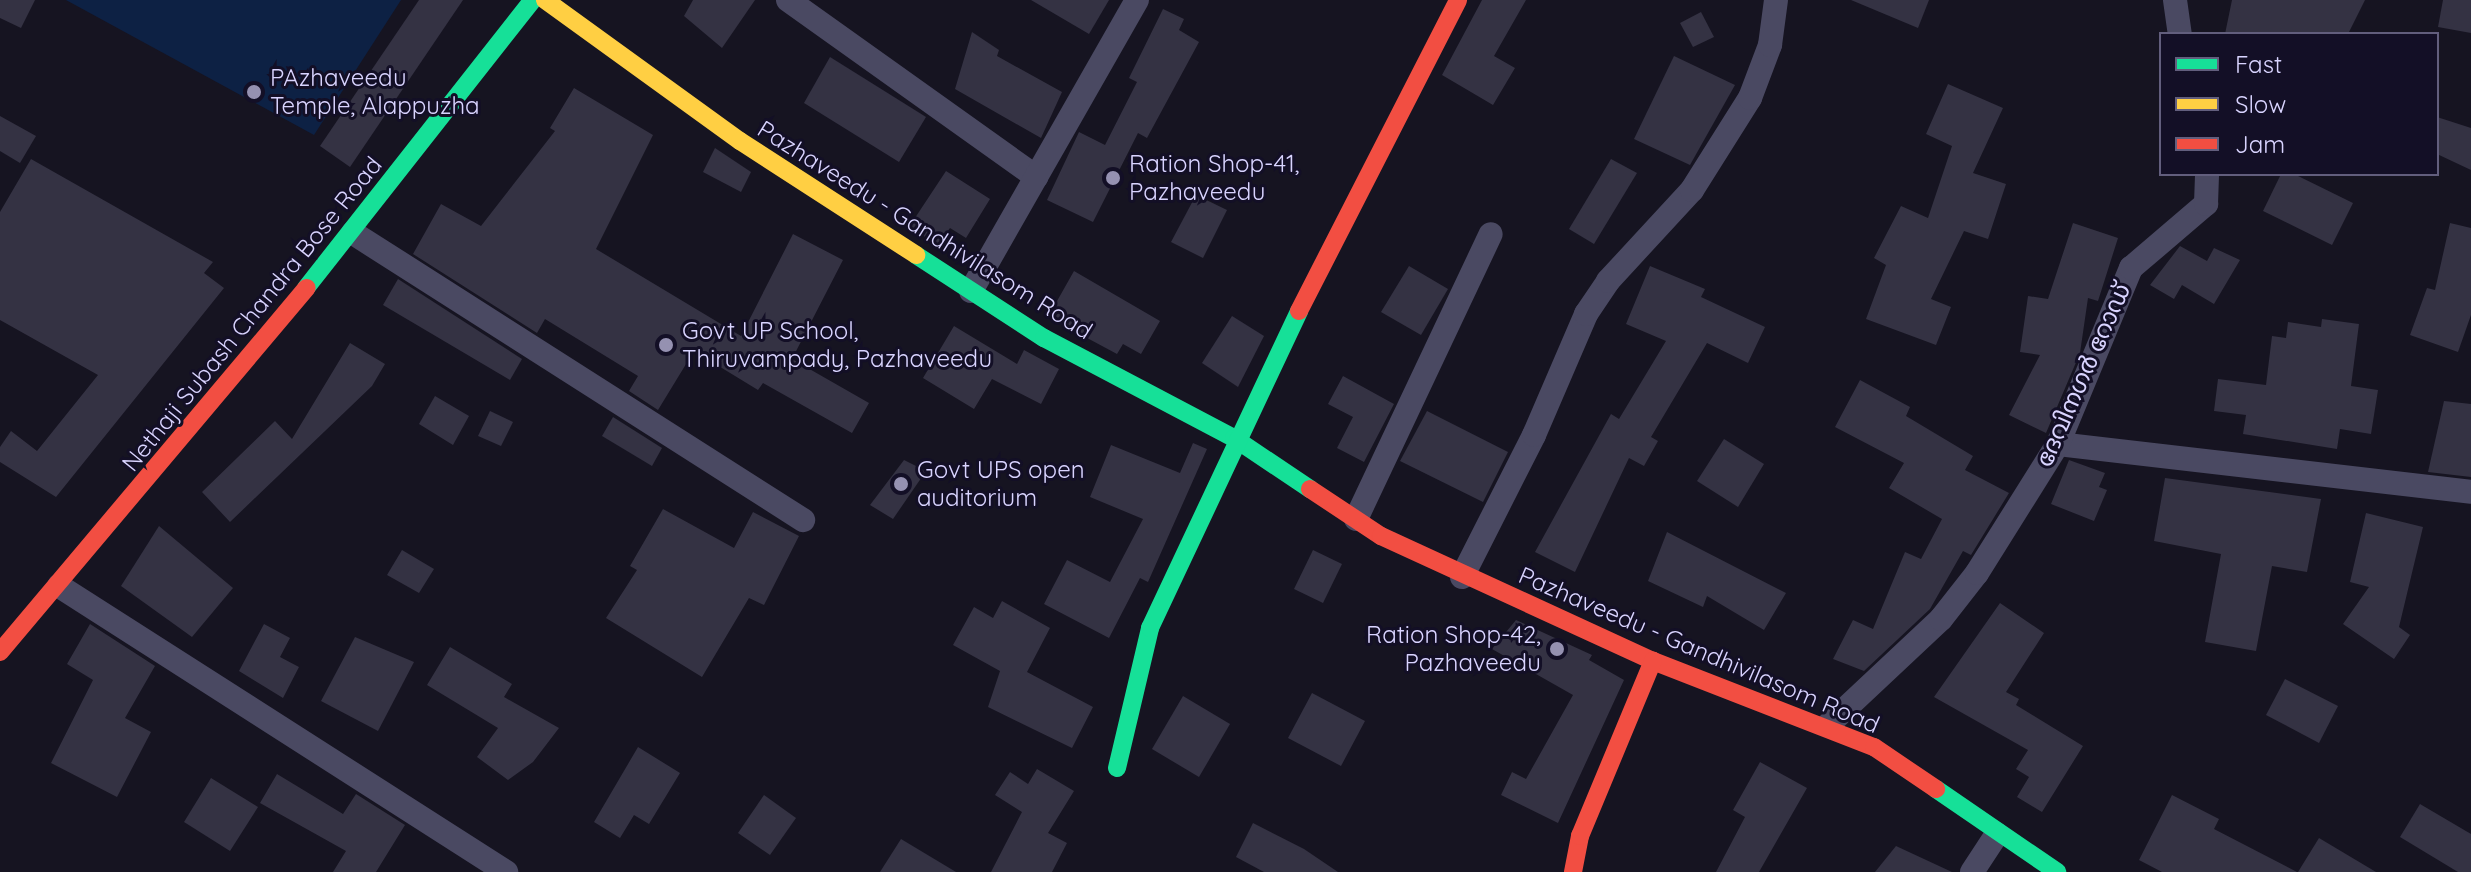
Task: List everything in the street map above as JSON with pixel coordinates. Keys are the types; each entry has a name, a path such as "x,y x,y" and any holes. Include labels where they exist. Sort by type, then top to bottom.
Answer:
{"street":[{"name":"Nethaji Subash Chandra Bose Road","path":"0,652 59,586 353,233 533,0"},
{"name":"Pazhaveedu - Gandhivilasom Road","path":"545,0 740,141 1044,338 1234,438 1356,519 1462,577 1653,661 1828,725 1874,747 1997,834 2057,872"},
{"path":"788,0 1036,177"},
{"path":"971,291 1137,0"},
{"path":"1117,768 1150,628 1234,438 1458,0"},
{"path":"1462,577 1534,435 1586,314 1608,281 1692,190 1750,98 1770,45 1776,0"},
{"path":"2175,0 2180,32"},
{"name":"ദേവിനഗർ റോഡ്","path":"1828,725 1941,619 1985,562 2058,444 2131,268 2206,204 2207,176"},
{"path":"353,233 803,520"},
{"path":"1356,519 1491,234"},
{"path":"2058,444 2471,492"},
{"path":"59,586 506,872"},
{"path":"1573,872 1580,836 1653,661"},
{"path":"1972,872 1997,834"}],"water":[{"path":"66,0 401,0 314,135"}],"building":[{"path":"0,0 35,0 21,28 0,18"},
{"path":"419,0 463,0 350,167 320,146"},
{"path":"693,0 755,0 722,48 684,16"},
{"path":"1031,0 1109,0 1089,34"},
{"path":"1482,0 1526,0 1494,56 1515,68 1493,105 1442,75"},
{"path":"1851,0 1929,0 1918,28"},
{"path":"2232,0 2365,0 2349,32 2225,32"},
{"path":"2443,0 2471,0 2471,33 2438,27"},
{"path":"1163,9 1184,19 1179,30 1199,42 1147,138 1138,133 1093,222 1047,200 1079,132 1105,145 1137,82 1129,78"},
{"path":"1701,12 1714,37 1693,47 1680,23"},
{"path":"972,32 999,50 997,56 1062,92 1041,138 955,89"},
{"path":"1674,56 1735,85 1690,165 1634,139"},
{"path":"830,57 926,117 899,162 804,103"},
{"path":"1948,84 2003,108 1973,173 2006,184 1988,239 1964,231 1931,299 1951,307 1936,345 1866,319 1886,265 1874,258 1901,206 1928,218 1952,146 1926,134"},
{"path":"574,88 653,135 596,249 741,336 793,234 843,260 792,359 869,403 852,433 763,383 758,390 694,351 658,410 629,391 638,376 545,319 537,333 413,254 441,204 481,226 555,131 550,128"},
{"path":"0,116 36,136 20,163 0,151"},
{"path":"2439,118 2471,128 2471,170 2439,155"},
{"path":"715,148 751,172 741,192 703,172"},
{"path":"31,159 213,262 204,273 224,288 56,497 0,462 0,447 11,431 37,451 98,375 0,320 0,212"},
{"path":"1611,159 1637,173 1594,244 1569,229"},
{"path":"946,171 990,199 966,238 950,228 938,245 909,227"},
{"path":"2280,176 2298,176 2353,203 2332,245 2263,211"},
{"path":"1196,195 1227,210 1203,258 1171,242"},
{"path":"2073,223 2118,238 2098,301 2088,298 2080,353 2046,433 2009,415 2040,355 2020,352 2028,296 2048,299"},
{"path":"2450,223 2471,228 2471,315 2458,352 2410,335 2427,288 2435,290"},
{"path":"2180,246 2207,261 2214,248 2240,260 2214,304 2182,285 2174,299 2150,285"},
{"path":"1409,266 1448,289 1421,335 1381,312"},
{"path":"1650,266 1705,289 1701,297 1765,327 1748,363 1707,343 1651,437 1658,441 1644,466 1629,458 1575,572 1535,552 1611,414 1619,419 1666,341 1626,324"},
{"path":"1074,271 1160,321 1141,354 1123,344 1117,354 1048,317"},
{"path":"398,279 522,359 510,380 383,305"},
{"path":"1232,316 1264,336 1238,387 1202,363"},
{"path":"2322,319 2359,324 2351,386 2378,390 2371,434 2340,429 2337,449 2243,434 2246,415 2214,411 2218,379 2266,385 2272,336 2286,338 2288,322 2321,327"},
{"path":"954,326 1017,364 1024,350 1059,369 1041,404 992,379 974,409 923,378"},
{"path":"350,343 385,364 372,386 230,522 202,492 275,421 292,439"},
{"path":"1343,376 1394,404 1364,462 1337,448 1353,417 1328,404"},
{"path":"1860,380 1910,407 1906,416 1973,456 1965,470 2009,493 1971,555 1963,551 1930,609 1864,671 1833,659 1853,620 1873,629 1905,552 1921,559 1942,519 1889,488 1904,463 1835,427"},
{"path":"435,396 469,416 453,445 419,424"},
{"path":"2444,401 2471,404 2471,477 2428,472"},
{"path":"490,411 513,422 501,446 478,436"},
{"path":"1427,411 1508,452 1483,502 1400,461"},
{"path":"613,417 662,448 652,466 602,436"},
{"path":"1724,439 1764,464 1738,507 1697,481"},
{"path":"1193,443 1207,449 1148,582 1140,578 1109,638 1044,604 1067,560 1110,582 1143,519 1090,497 1111,445 1180,473"},
{"name":"Govt UPS open auditorium","path":"904,460 926,471 893,519 870,505"},
{"path":"2069,460 2105,473 2099,487 2107,490 2094,521 2051,504"},
{"path":"2165,478 2321,499 2307,572 2272,566 2256,651 2205,642 2221,554 2154,541"},
{"path":"663,509 734,548 753,512 799,536 764,605 749,598 702,677 606,618 637,570 630,566"},
{"path":"2366,513 2423,527 2399,627 2410,635 2394,659 2343,624 2369,587 2350,582"},
{"path":"159,526 233,588 192,637 121,586"},
{"path":"1667,532 1786,593 1764,630 1707,596 1703,607 1648,581"},
{"path":"402,550 434,569 419,593 387,575"},
{"path":"1313,550 1342,564 1323,603 1294,589"},
{"path":"1002,601 1050,628 1027,672 1093,707 1072,748 988,707 1000,671 953,645 974,607 993,618"},
{"path":"2000,603 2044,633 2006,692 2019,699 2016,705 2083,746 2042,812 2017,797 2029,777 2016,769 2028,750 1934,697"},
{"path":"1516,620 1592,655 1589,660 1624,680 1558,823 1501,795 1512,772 1526,779 1573,695 1492,649"},
{"path":"90,624 155,666 125,718 151,732 117,797 51,763 93,680 67,664"},
{"path":"264,624 290,638 280,657 299,667 283,698 239,671"},
{"path":"355,637 414,662 378,731 321,701"},
{"path":"450,647 512,684 504,697 559,728 533,762 508,780 477,757 498,728 427,685"},
{"path":"2285,679 2338,706 2319,743 2266,715"},
{"path":"1312,693 1365,721 1341,766 1288,738"},
{"path":"1183,696 1230,724 1199,777 1152,749"},
{"path":"638,747 680,773 649,824 634,815 620,838 594,822"},
{"path":"1760,762 1807,788 1759,872 1716,872 1745,817 1733,810"},
{"path":"1037,769 1074,791 1048,833 1067,843 1052,872 991,872 1022,812 995,795 1010,772 1028,784"},
{"path":"277,774 343,814 356,794 405,825 376,872 333,872 346,851 260,803"},
{"path":"211,778 258,807 230,851 184,822"},
{"path":"764,795 796,818 770,855 738,833"},
{"path":"2172,795 2219,819 2214,829 2297,872 2162,872 2139,860"},
{"path":"2420,804 2471,834 2471,872 2458,872 2400,837"},
{"path":"1253,823 1304,849 1338,872 1264,872 1236,857"},
{"path":"2319,838 2376,872 2298,872"},
{"path":"901,839 956,872 880,872"},
{"path":"1896,846 1952,872 1875,872"}],"traffic: fast":[{"path":"306,288 533,0"},
{"path":"916,255 1044,338 1234,438 1310,489"},
{"path":"1117,768 1150,628 1299,311"},
{"path":"1936,789 2057,872"}],"traffic: slow":[{"path":"545,0 740,141 916,255"}],"traffic: jam":[{"path":"1299,311 1458,0"},
{"path":"0,652 306,288"},
{"path":"1310,489 1381,536 1653,661 1874,747 1936,789"},
{"path":"1573,872 1580,836 1653,661"}],"place":[{"name":"PAzhaveedu Temple, Alappuzha","path":"254,92"},
{"name":"Ration Shop-41, Pazhaveedu","path":"1113,178"},
{"name":"Govt UP School, Thiruvampady, Pazhaveedu","path":"666,345"},
{"name":"Govt UPS open auditorium","path":"901,484"},
{"name":"Ration Shop-42, Pazhaveedu","path":"1557,649"}]}
